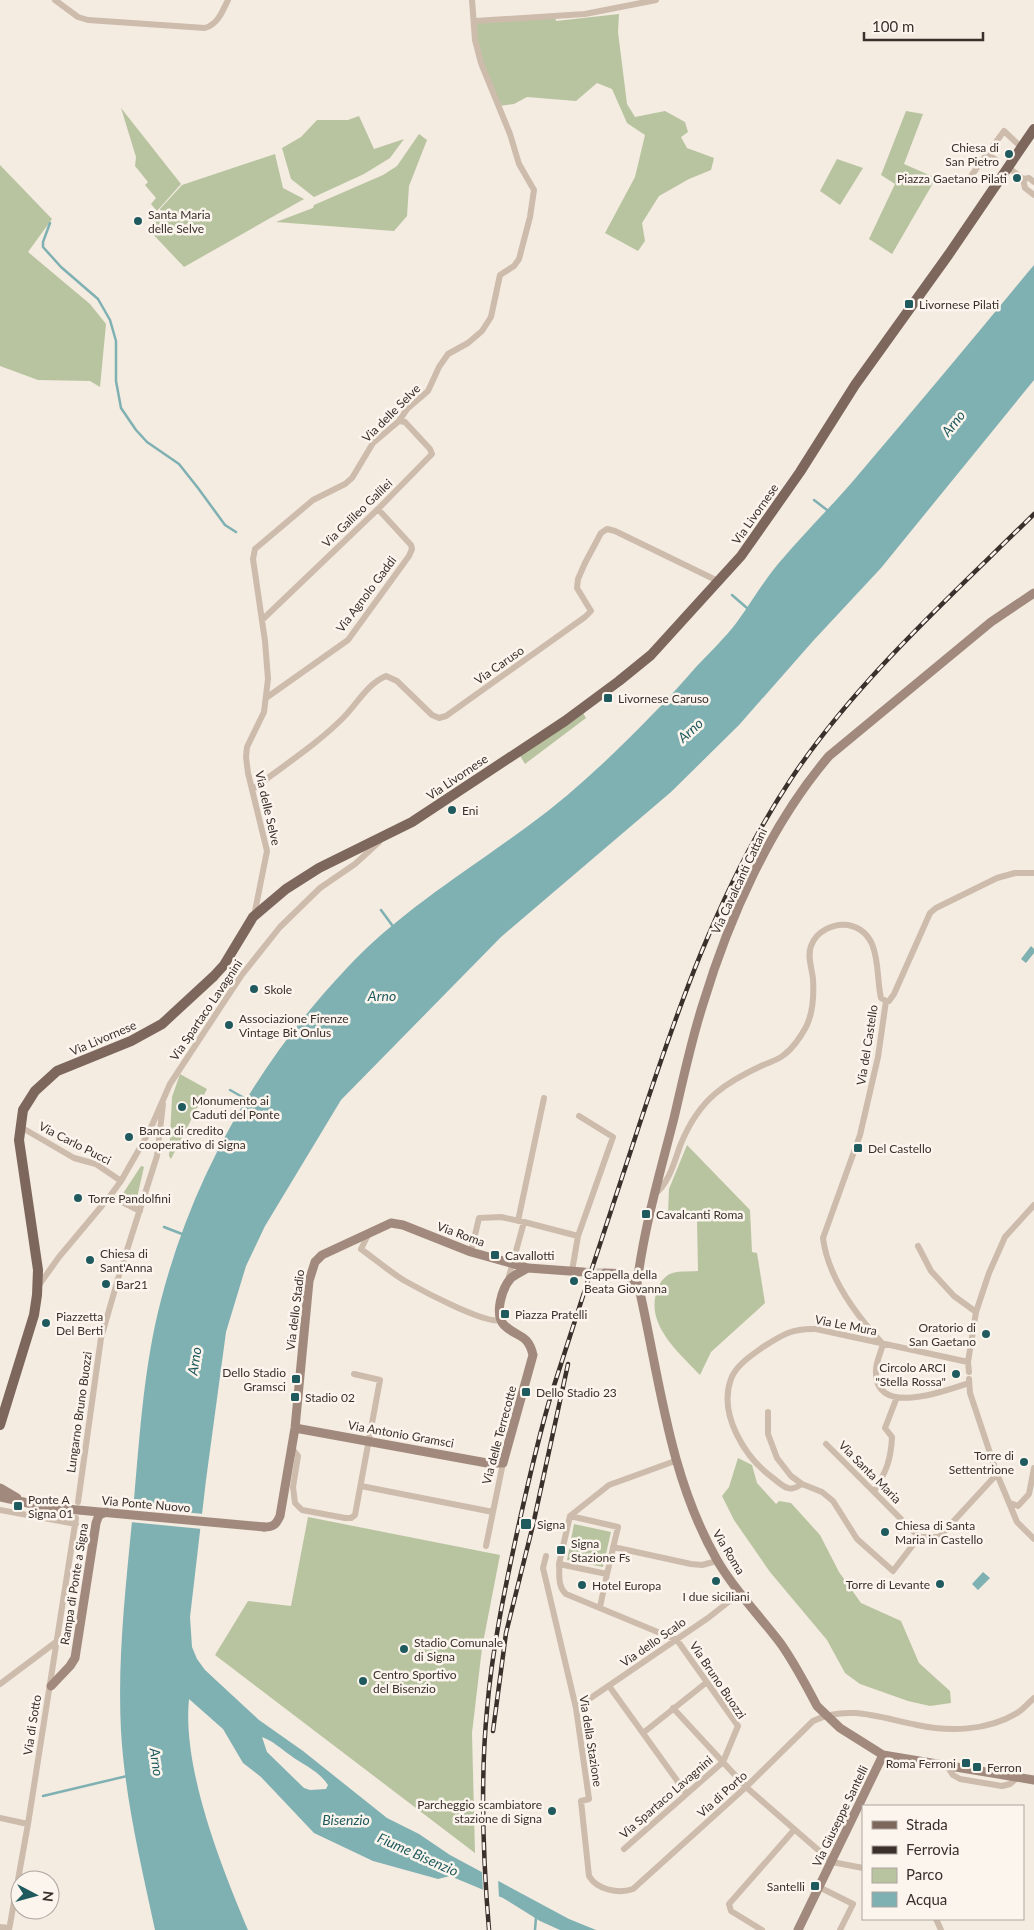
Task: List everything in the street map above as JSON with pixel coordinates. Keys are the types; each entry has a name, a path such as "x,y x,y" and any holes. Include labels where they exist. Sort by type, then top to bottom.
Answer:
{"main road":[{"name":"Via Livornese","path":"0,1426 34,1315 38,1287 38,1270 19,1144 19,1126 23,1110 29,1099 48,1077 62,1068 102,1054 162,1024 194,996 224,965 253,917 286,889 318,868 412,822 565,721 651,655 741,556 800,472 855,385 949,254 1034,128"},
{"name":"Via Cavalcanti Cattani","path":"637,1284 654,1195 702,1005 727,934 748,886 777,831 808,781 829,756 991,622 1034,593"},
{"name":"Via Roma","path":"391,1223 403,1225 471,1252 512,1264 528,1268 583,1272"},
{"name":"Via dello Stadio","path":"264,1527 272,1527 277,1523 280,1516 295,1428 312,1268 322,1255 391,1223"},
{"path":"501,1320 500,1308 507,1284 512,1278 528,1268"},
{"path":"605,1273 626,1275 637,1284"},
{"name":"Via Roma","path":"637,1284 641,1295 655,1374 675,1461 692,1511 717,1561 785,1650 825,1715 840,1728 883,1755 1034,1780"},
{"name":"Via delle Terrecotte","path":"501,1320 507,1328 527,1340 531,1347 532,1362 503,1463"},
{"name":"Via Antonio Gramsci","path":"295,1428 487,1463 503,1463"},
{"name":"Via Ponte Nuovo","path":"0,1488 26,1503"},
{"name":"Via Ponte Nuovo","path":"0,1497 67,1509 264,1527"},
{"name":"Rampa di Ponte a Signa","path":"51,1686 75,1658 97,1518 106,1512"},
{"name":"Via Giuseppe Santelli","path":"798,1930 883,1755"}],"street":[{"path":"55,0 78,17 88,20 205,28 212,26 218,20 228,0"},
{"name":"Via delle Selve","path":"253,917 267,851 248,773 248,747 261,721 266,698 267,662 253,559 254,549 313,500 345,484 352,478 373,443 399,422 406,409 428,391 439,367 448,354 468,343 482,331 489,322 496,299 500,275 514,266 519,258 530,217 534,190 519,164 510,134 481,63 475,40 472,0"},
{"path":"475,21 585,14 656,0"},
{"path":"977,180 971,176 1004,131 1021,147"},
{"path":"987,154 996,160"},
{"path":"1008,167 1023,179 1025,188 1034,195"},
{"path":"1023,179 1029,178 1034,182"},
{"name":"Via Galileo Galilei","path":"262,620 378,509 432,454 430,449 405,422 399,422"},
{"name":"Via Agnolo Gaddi","path":"266,698 348,640 409,556 412,549 411,544 378,509"},
{"name":"Via Caruso","path":"253,789 338,723 376,680 386,676 397,680 432,715 439,718 446,716 585,617 591,611 577,588 578,579 601,533 607,529 615,531 718,581"},
{"name":"Via Spartaco Lavagnini","path":"38,1287 121,1181 149,1132 164,1096 228,993 280,927 320,888 355,864 385,836"},
{"path":"886,1001 894,994 930,913 936,908 997,878 1015,872 1034,873"},
{"name":"Via del Castello","path":"654,1195 661,1190 665,1183 696,1114 716,1092 749,1072 785,1055 806,1027 811,1014 813,1000 811,946 817,936 826,929 842,925 859,929 874,946 881,998 886,1001 878,1057 862,1127 823,1238 824,1251 835,1278 864,1324 883,1344"},
{"name":"Lungarno Bruno Buozzi","path":"78,1502 101,1338 157,1156 164,1096"},
{"path":"507,1284 521,1222 544,1098"},
{"path":"572,1271 578,1236 613,1137 579,1116"},
{"name":"Via Carlo Pucci","path":"19,1126 74,1158 96,1164 121,1181"},
{"path":"110,1196 140,1211"},
{"path":"1034,1205 1005,1236 976,1312 968,1362 969,1378 976,1412 997,1474 1016,1522 1034,1539"},
{"path":"471,1252 480,1218 501,1218 578,1236"},
{"path":"369,1233 361,1249 405,1281 457,1308 493,1321 501,1320"},
{"path":"918,1246 931,1271 954,1296 976,1312"},
{"name":"Via Le Mura","path":"802,1484 794,1489 787,1488 768,1475 742,1448 733,1426 728,1395 735,1371 760,1349 799,1328 816,1329 883,1344"},
{"path":"968,1362 883,1344 876,1370 880,1390 897,1398 921,1397 969,1378"},
{"path":"354,1374 380,1380 361,1486 493,1512"},
{"path":"874,1492 889,1462 892,1437 885,1428 897,1398"},
{"path":"768,1412 768,1434 777,1458 791,1476 802,1484 822,1492 832,1501 857,1539 893,1572 919,1537 939,1537 997,1474"},
{"name":"Via Santa Maria","path":"826,1444 919,1537"},
{"name":"Via dello Stadio","path":"292,1448 298,1456 294,1502 302,1510 351,1518 355,1515 361,1486"},
{"path":"675,1461 609,1485 570,1516 559,1564 562,1590 566,1594 677,1640"},
{"name":"Via delle Terrecotte","path":"486,1546 503,1463"},
{"path":"1010,1504 1018,1506 1029,1494 1034,1468"},
{"name":"Via di Sotto","path":"0,1510 76,1521 56,1642 51,1686 9,1929"},
{"path":"570,1516 618,1526 600,1608"},
{"path":"613,1547 691,1564 702,1565 717,1561"},
{"name":"Via della Stazione","path":"546,1556 543,1568 576,1708 589,1799 580,1801 589,1876 593,1883 614,1891 626,1891 634,1888"},
{"path":"559,1564 607,1574"},
{"name":"Via dello Scalo","path":"576,1708 677,1640 740,1593"},
{"name":"Via Bruno Buozzi","path":"677,1640 738,1726 723,1762"},
{"path":"0,1684 56,1642"},
{"path":"643,1733 708,1682"},
{"path":"609,1686 686,1793"},
{"path":"825,1715 842,1712 874,1715 918,1726 970,1729 996,1722 1017,1713 1034,1698"},
{"path":"674,1708 746,1787 794,1830 832,1862 862,1868"},
{"name":"Via di Porto","path":"634,1888 746,1787 813,1721 825,1715"},
{"name":"Via Spartaco Lavagnini","path":"624,1849 723,1762"},
{"path":"0,1818 28,1824"},
{"path":"762,1930 731,1911 729,1904 794,1830"},
{"name":"Via Giuseppe Santelli","path":"819,1887 853,1904 840,1930"},
{"path":"0,1927 9,1929"}],"green space":[{"path":"619,14 618,32 627,104 635,117 665,111 685,122 688,132 681,137 687,148 714,158 711,170 689,179 659,196 642,223 645,241 638,251 605,233 635,177 645,135 627,123 612,89 597,83 576,101 527,97 514,104 499,106 481,63 475,21 555,16 556,21"},
{"path":"121,108 181,184 157,211 151,204 156,198 145,185 148,182 135,166 136,157"},
{"path":"906,111 923,114 904,164 936,178 892,254 869,239 895,184 881,175"},
{"path":"359,116 374,149 404,139 390,158 364,174 314,197 291,179 282,148 301,137 317,120 348,120"},
{"path":"419,134 427,140 409,186 407,216 394,231 276,222 313,208 314,205 383,175 397,166"},
{"path":"275,154 283,188 304,199 184,267 149,230 162,213 160,209 182,185"},
{"path":"837,159 863,168 840,205 820,191"},
{"path":"0,165 52,219 28,252 90,304 106,324 100,387 90,381 38,380 0,366"},
{"path":"583,713 586,718 525,764 519,754"},
{"path":"180,1074 207,1089 171,1159 169,1156 172,1097"},
{"path":"687,1145 750,1210 752,1252 757,1253 765,1303 711,1352 700,1375 667,1339 656,1317 654,1306 658,1288 662,1281 671,1273 698,1271 697,1219 668,1213 669,1189"},
{"path":"141,1166 144,1167 136,1202 122,1195"},
{"path":"738,1458 752,1465 757,1483 776,1504 779,1501 791,1503 820,1535 839,1572 861,1603 901,1621 919,1663 950,1691 951,1703 930,1706 908,1701 860,1684 845,1673 827,1640 770,1572 734,1520 722,1496 729,1487"},
{"name":"Centro Sportivo del Bisenzio","path":"308,1517 500,1555 482,1648 472,1733 475,1853 215,1655 248,1601 291,1606"},
{"path":"574,1524 611,1532 603,1567 567,1560"}],"water":[{"name":"Arno","path":"1034,265 1034,380 881,568 739,725 671,792 501,937 341,1100 265,1226 246,1266 226,1332 190,1617 192,1647 197,1659 205,1670 259,1720 303,1751 387,1818 419,1834 450,1855 569,1919 596,1930 560,1930 540,1921 503,1898 450,1876 438,1879 373,1861 314,1833 261,1777 243,1763 223,1729 189,1699 188,1726 197,1786 226,1877 248,1930 155,1930 126,1782 120,1702 123,1616 141,1424 150,1349 161,1300 191,1209 210,1165 232,1123 284,1043 314,1005 366,948 434,893 528,826 576,788 635,733 728,634 778,564 859,474","holes":["262,1737 320,1775 328,1785 326,1789 310,1790 304,1788 267,1752"]},
{"path":"1031,946 1034,949 1034,953 1026,963 1021,959"},
{"path":"983,1572 990,1578 978,1590 972,1584"}],"pier":[{"path":"131,1507 204,1514 202,1529 130,1522"},
{"path":"482,1869 498,1877 499,1899 483,1893"}],"waterway":[{"path":"50,223 43,247 61,267 98,299 110,320 116,341 116,381 121,408 147,442 179,464 225,525 236,532"},
{"path":"814,500 827,510"},
{"path":"732,595 747,608"},
{"path":"381,910 392,925"},
{"path":"230,1090 246,1099"},
{"path":"164,1227 182,1234"},
{"path":"43,1796 127,1776"},
{"path":"535,1930 536,1917"}],"tunnel":[{"path":"583,1272 605,1273"}],"railway":[{"path":"489,1930 483,1820 485,1737 492,1664 508,1573 533,1461 551,1395 650,1094 700,954 741,864 791,779 817,743 874,674 905,641 1034,514"},
{"path":"493,1731 506,1633 533,1525 568,1364"}],"place":[{"name":"Chiesa di San Pietro","path":"1009,154"},
{"name":"Piazza Gaetano Pilati","path":"1017,178"},
{"name":"Santa Maria delle Selve","path":"138,221"},
{"name":"Livornese Pilati","path":"909,304"},
{"name":"Livornese Caruso","path":"608,698"},
{"name":"Eni","path":"452,810"},
{"name":"Skole","path":"254,989"},
{"name":"Associazione Firenze Vintage Bit Onlus","path":"229,1025"},
{"name":"Monumento ai Caduti del Ponte","path":"182,1107"},
{"name":"Banca di credito cooperativo di Signa","path":"129,1137"},
{"name":"Del Castello","path":"858,1148"},
{"name":"Torre Pandolfini","path":"78,1198"},
{"name":"Cavalcanti Roma","path":"646,1214"},
{"name":"Cavallotti","path":"495,1255"},
{"name":"Chiesa di Sant'Anna","path":"90,1260"},
{"name":"Cappella della Beata Giovanna","path":"574,1281"},
{"name":"Bar21","path":"106,1284"},
{"name":"Piazza Pratelli","path":"505,1314"},
{"name":"Piazzetta Del Berti","path":"46,1323"},
{"name":"Oratorio di San Gaetano","path":"986,1334"},
{"name":"Circolo ARCI \"Stella Rossa\"","path":"956,1374"},
{"name":"Dello Stadio Gramsci","path":"296,1379"},
{"name":"Dello Stadio 23","path":"526,1392"},
{"name":"Stadio 02","path":"295,1397"},
{"name":"Torre di Settentrione","path":"1024,1462"},
{"name":"Ponte A Signa 01","path":"18,1506"},
{"name":"Signa","path":"526,1524"},
{"name":"Chiesa di Santa Maria in Castello","path":"885,1532"},
{"name":"Signa Stazione Fs","path":"561,1550"},
{"name":"I due siciliani","path":"716,1581"},
{"name":"Torre di Levante","path":"940,1584"},
{"name":"Hotel Europa","path":"582,1585"},
{"name":"Stadio Comunale di Signa","path":"404,1649"},
{"name":"Centro Sportivo del Bisenzio","path":"363,1681"},
{"name":"Roma Ferroni","path":"966,1763"},
{"name":"Ferron","path":"977,1767"},
{"name":"Parcheggio scambiatore stazione di Signa","path":"552,1811"},
{"name":"Santelli","path":"815,1886"}],"water label":[{"name":"Bisenzio","path":"346,1819"},
{"name":"Fiume Bisenzio","path":"418,1854"}]}
